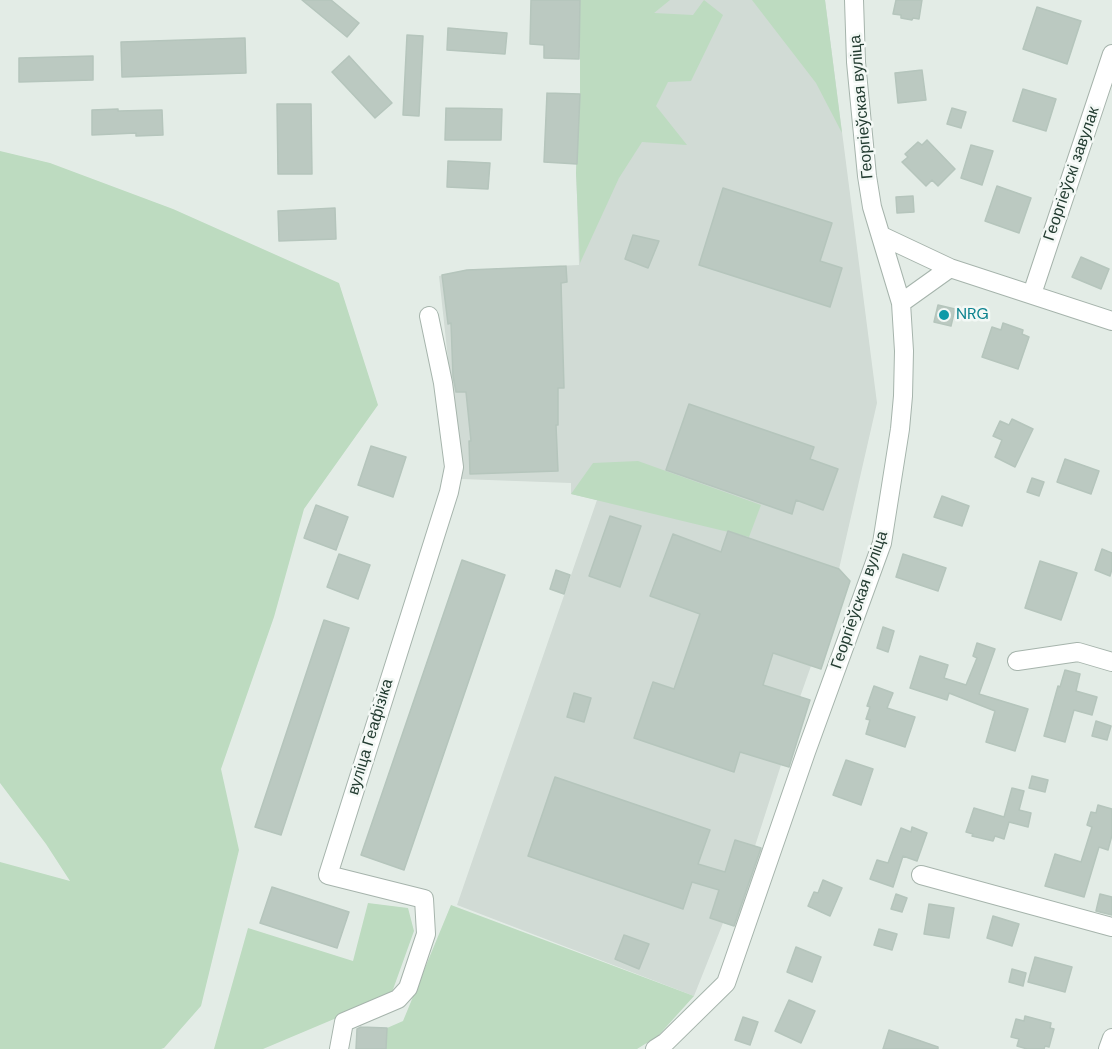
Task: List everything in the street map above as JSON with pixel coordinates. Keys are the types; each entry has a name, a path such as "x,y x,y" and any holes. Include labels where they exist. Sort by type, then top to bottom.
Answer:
{"street":[{"name":"Георгіеўская вуліца","path":"655,1049 666,1042 726,983 802,763 882,543 903,396 904,351 901,303 872,207 867,176 856,62 854,0"},
{"name":"Георгіеўскі завулак","path":"1032,294 1112,54"},
{"path":"882,237 950,268 1112,321"},
{"path":"901,303 950,268"},
{"name":"вуліца Геафізіка","path":"339,1049 344,1022 398,999 408,988 426,934 424,899 328,875 450,492 454,467 443,382 429,316"},
{"path":"1017,661 1078,652 1112,662"},
{"path":"921,875 1112,927"},
{"path":"1108,1049 1112,1038"}],"shaded area":[{"path":"580,0 825,0 877,403 839,569 850,581 821,669 811,666 800,697 810,700 789,767 781,765 755,846 763,849 738,927 723,923 694,996 457,905 597,500 571,494 571,483 461,479 439,276 467,270 579,265 576,164 580,94"}],"green space":[{"path":"580,0 670,0 654,13 693,15 704,0 723,15 691,81 668,82 656,106 687,145 642,142 619,178 580,263 576,173 580,94"},
{"path":"752,0 825,0 842,133 816,83"},
{"path":"0,151 50,163 173,209 339,283 378,405 304,509 274,617 221,769 239,850 201,1006 161,1049 0,1049 0,862 70,881 46,844 0,783"},
{"path":"638,461 761,505 749,537 571,494 593,463"},
{"path":"368,903 408,908 414,931 391,995 263,1049 214,1049 248,928 353,961"},
{"path":"451,905 694,996 658,1036 637,1049 386,1049 387,1028 403,1021"}],"building":[{"path":"302,0 331,0 359,23 347,37"},
{"path":"531,0 580,0 579,59 544,58 544,45 530,44"},
{"path":"896,0 922,0 919,19 901,18 901,15 893,14"},
{"path":"1037,7 1081,21 1067,64 1023,49"},
{"path":"448,28 507,33 505,54 447,50"},
{"path":"407,35 423,36 419,116 403,115"},
{"path":"245,38 246,73 122,77 121,42"},
{"path":"93,56 93,80 19,82 19,58"},
{"path":"349,56 392,103 375,118 332,72"},
{"path":"922,70 926,100 898,103 895,73"},
{"path":"1023,89 1056,99 1046,131 1013,121"},
{"path":"547,93 580,94 577,164 544,162"},
{"path":"277,104 311,104 312,174 278,174"},
{"path":"446,108 502,109 501,140 445,140"},
{"path":"952,108 966,112 961,128 947,124"},
{"path":"118,109 118,111 162,110 163,135 136,136 136,133 92,135 92,110"},
{"path":"927,140 955,169 938,186 932,180 926,186 902,162 908,157 905,154 918,142 922,145"},
{"path":"971,145 993,151 982,185 961,178"},
{"path":"448,161 490,163 488,189 447,187"},
{"path":"997,186 1031,198 1019,233 985,221"},
{"path":"723,188 832,223 820,261 842,268 830,307 699,265"},
{"path":"913,196 914,212 897,213 896,197"},
{"path":"335,208 336,239 279,241 278,211"},
{"path":"633,235 659,241 648,268 625,259"},
{"path":"1081,257 1109,269 1101,289 1072,277"},
{"path":"566,266 567,282 561,283 564,388 558,388 558,425 556,425 558,471 470,474 469,441 471,441 466,392 456,392 453,376 451,323 448,324 442,275 467,270"},
{"name":"NRG","path":"938,305 955,309 951,326 934,322"},
{"path":"1003,323 1023,330 1022,334 1029,337 1018,369 982,357 992,327 1001,330"},
{"path":"689,404 814,447 810,459 838,469 823,510 796,500 792,514 666,470"},
{"path":"1012,419 1033,429 1015,467 995,457 1002,440 993,436 1000,421 1009,425"},
{"path":"371,446 406,457 393,497 358,485"},
{"path":"1065,459 1099,471 1091,494 1057,482"},
{"path":"1032,478 1044,482 1039,496 1027,492"},
{"path":"942,496 969,506 962,526 934,517"},
{"path":"316,505 348,517 336,550 304,538"},
{"path":"610,516 641,526 620,587 589,576"},
{"path":"728,531 839,569 850,581 821,669 773,653 763,685 810,700 789,767 740,752 734,772 634,738 653,682 674,689 700,614 650,596 673,534 721,552"},
{"path":"1102,549 1112,553 1110,576 1095,570"},
{"path":"339,554 370,565 358,599 327,587"},
{"path":"903,554 946,568 938,591 896,577"},
{"path":"462,560 505,575 404,870 361,855"},
{"path":"1040,561 1077,573 1061,620 1025,608"},
{"path":"556,570 570,575 564,594 550,589"},
{"path":"324,620 349,628 281,835 255,827"},
{"path":"883,627 894,631 888,652 877,648"},
{"path":"977,643 995,649 979,694 1028,709 1015,751 986,742 995,711 949,693 947,700 910,688 920,656 948,665 944,678 966,685 977,658 973,656"},
{"path":"1065,670 1080,674 1076,691 1097,697 1092,715 1074,710 1065,742 1044,736 1058,686 1060,687"},
{"path":"874,686 893,693 887,708 915,717 905,747 866,734 870,720 866,719 870,707 867,706"},
{"path":"574,693 591,698 584,722 567,717"},
{"path":"1096,721 1111,726 1107,740 1092,736"},
{"path":"846,760 873,769 861,805 833,795"},
{"path":"1032,776 1048,780 1045,792 1029,788"},
{"path":"555,777 710,830 698,864 725,872 735,840 761,848 734,926 710,918 719,890 692,882 683,909 528,856"},
{"path":"1012,788 1024,791 1019,810 1031,813 1028,827 1009,822 1004,839 995,836 993,841 972,836 973,834 966,832 974,808 1004,817"},
{"path":"1098,805 1112,809 1112,835 1108,850 1099,847 1084,897 1045,886 1055,854 1081,862 1092,827 1087,825 1091,812 1096,813"},
{"path":"912,827 927,833 917,861 903,856 893,887 870,879 877,860 888,863 901,828 911,832"},
{"path":"823,880 842,888 830,916 808,906 814,892 818,893"},
{"path":"272,887 349,912 337,948 260,923"},
{"path":"896,894 907,898 902,912 891,909"},
{"path":"1100,894 1112,897 1112,915 1096,911"},
{"path":"929,904 954,908 949,938 924,934"},
{"path":"993,916 1019,924 1012,946 987,938"},
{"path":"879,929 897,934 892,950 874,945"},
{"path":"624,935 649,944 639,969 615,959"},
{"path":"796,947 821,957 812,982 787,972"},
{"path":"1035,957 1072,967 1065,992 1028,982"},
{"path":"1012,969 1026,973 1023,986 1009,982"},
{"path":"789,1000 815,1011 801,1043 775,1031"},
{"path":"1025,1016 1051,1023 1050,1028 1054,1029 1049,1047 1027,1049 1017,1046 1019,1039 1011,1037 1016,1019 1024,1021"},
{"path":"743,1017 758,1022 750,1045 735,1040"},
{"path":"361,1027 387,1028 386,1049 356,1049 357,1029"},
{"path":"889,1030 938,1047 938,1049 883,1049"}],"place":[{"name":"NRG","path":"944,315"}]}
